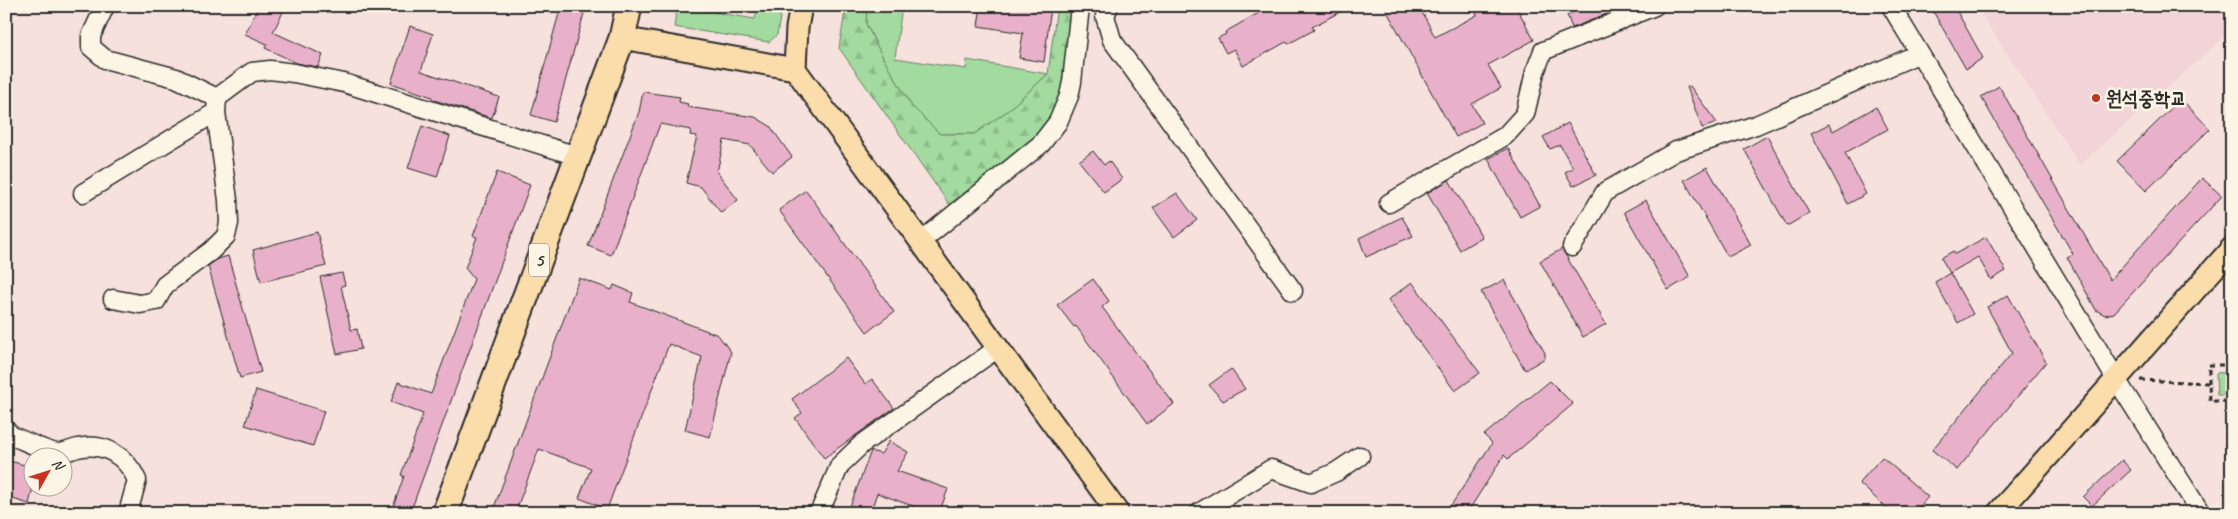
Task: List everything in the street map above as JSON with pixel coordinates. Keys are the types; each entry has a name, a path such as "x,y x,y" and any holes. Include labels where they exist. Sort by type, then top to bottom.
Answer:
{"highway":[{"name":"5","path":"445,513 622,38 629,6"}],"main road":[{"path":"800,6 795,69 1118,513"},
{"path":"622,38 795,69"},
{"path":"1998,513 2232,248"}],"street":[{"path":"105,6 91,36 91,47 105,58 176,78 216,105 228,200 229,224 226,236 211,252 165,285 156,301 140,304 113,299"},
{"path":"920,242 1041,144 1058,122 1069,96 1072,82 1080,6"},
{"path":"1109,6 1105,16 1112,40 1293,291"},
{"path":"1389,203 1505,136 1525,114 1535,72 1543,51 1655,6"},
{"path":"1891,6 1918,54 2116,379 2201,513"},
{"path":"1572,247 1605,192 1676,151 1756,125 1918,54"},
{"path":"83,193 216,105 252,72 270,70 344,83 577,156"},
{"path":"819,513 840,465 862,444 998,348"},
{"path":"6,430 12,436 58,453 80,447 96,446 120,455 131,467 137,480 128,513"},
{"path":"1199,513 1271,469 1310,483 1336,472 1360,456"}],"path":[{"path":"2232,365 2209,365 2210,401 2232,401"},
{"path":"2116,379 2209,383"}],"shaded area":[{"name":"원석중학교","path":"1976,6 2232,6 2232,30 2080,165"}],"green space":[{"path":"677,6 755,19 758,6 782,6 777,35 769,42 674,27"},
{"path":"846,6 867,6 866,24 883,58 911,105 940,134 974,134 1006,112 1048,74 1057,6 1073,6 1066,80 1058,107 1033,139 999,168 949,204 839,48"},
{"path":"867,6 902,6 895,58 966,69 967,60 1048,74 1006,112 974,134 940,134 911,105 883,58 866,24"},
{"path":"2232,372 2232,395 2217,395 2216,373"}],"building":[{"path":"259,6 286,6 273,32 323,55 318,67 297,63 265,48 267,44 245,34"},
{"path":"561,6 586,6 554,122 531,115"},
{"path":"981,6 1051,6 1044,62 1019,58 1023,33 978,26"},
{"path":"1271,6 1351,6 1312,27 1314,30 1288,44 1286,42 1243,66 1234,49 1226,53 1218,38 1226,34 1225,32"},
{"path":"1384,6 1419,6 1435,37 1477,15 1473,6 1516,6 1534,40 1488,65 1501,88 1472,104 1482,123 1456,137"},
{"path":"1591,6 1626,6 1572,28 1567,15"},
{"path":"1930,6 1954,6 1983,58 1966,69"},
{"path":"410,26 433,34 421,71 499,97 492,118 431,99 432,97 391,83"},
{"path":"1690,86 1717,123 1702,128 1687,87"},
{"path":"1999,86 2110,280 2202,178 2222,196 2114,313 2105,315 2096,310 2067,257 2073,254 1981,97"},
{"path":"643,92 680,97 679,102 688,104 687,107 755,117 770,126 792,157 772,172 750,145 724,140 717,172 738,200 721,213 701,187 686,183 697,136 690,135 691,130 660,124 611,255 588,246 639,112"},
{"path":"2181,99 2210,129 2146,191 2117,161"},
{"path":"1876,107 1888,129 1845,153 1866,194 1848,204 1811,133 1829,124 1833,131"},
{"path":"1568,123 1596,175 1573,186 1565,172 1573,168 1560,145 1550,149 1543,137"},
{"path":"422,126 450,136 437,177 408,168"},
{"path":"1767,136 1809,213 1787,226 1744,149"},
{"path":"1508,148 1540,206 1520,217 1488,159"},
{"path":"1093,151 1104,165 1109,161 1122,179 1104,192 1079,161"},
{"path":"1707,167 1751,245 1728,257 1684,180"},
{"path":"497,172 530,185 410,513 391,513 404,476 401,475 423,414 391,402 398,382 431,394 474,279 465,268 477,237 473,236"},
{"path":"1449,180 1482,237 1460,250 1427,193"},
{"path":"806,190 894,312 867,332 779,210"},
{"path":"1177,193 1197,220 1174,237 1153,208"},
{"path":"1646,200 1690,277 1668,290 1624,212"},
{"path":"1402,217 1413,236 1366,257 1359,238"},
{"path":"317,232 326,266 261,282 253,250"},
{"path":"1986,237 2006,271 1991,280 1978,257 1950,273 1941,258 1953,251 1955,254"},
{"path":"1562,249 1606,324 1583,337 1540,261"},
{"path":"228,256 261,372 240,378 208,266 218,259"},
{"path":"342,273 345,285 341,286 351,330 357,329 361,349 337,354 320,277"},
{"path":"1950,273 1973,314 1958,323 1935,282"},
{"path":"579,278 612,290 614,285 633,293 630,302 718,335 731,352 710,437 685,430 702,357 669,344 607,509 579,498 591,468 539,449 515,513 492,513"},
{"path":"1093,279 1109,301 1102,307 1174,404 1147,424 1076,326 1074,327 1057,305"},
{"path":"1504,280 1545,353 1545,358 1525,370 1481,292"},
{"path":"1412,282 1480,373 1455,391 1388,300"},
{"path":"2008,295 2046,362 1957,470 1932,450 2012,353 1987,307"},
{"path":"846,358 865,384 872,379 894,408 824,458 795,418 802,413 792,399"},
{"path":"1231,369 1245,389 1223,401 1209,385"},
{"path":"1550,381 1573,404 1508,459 1504,455 1467,513 1446,513 1492,443 1484,435"},
{"path":"256,390 324,411 313,446 245,425"},
{"path":"889,441 908,452 897,471 948,489 939,513 932,513 877,493 870,513 858,513 849,509 871,451 881,454"},
{"path":"1882,457 1928,497 1914,513 1892,513 1859,483"},
{"path":"6,460 22,464 22,496 31,496 29,504 6,497"},
{"path":"2122,460 2131,470 2092,506 2083,497"}],"place":[{"name":"원석중학교","path":"2096,98"}]}
